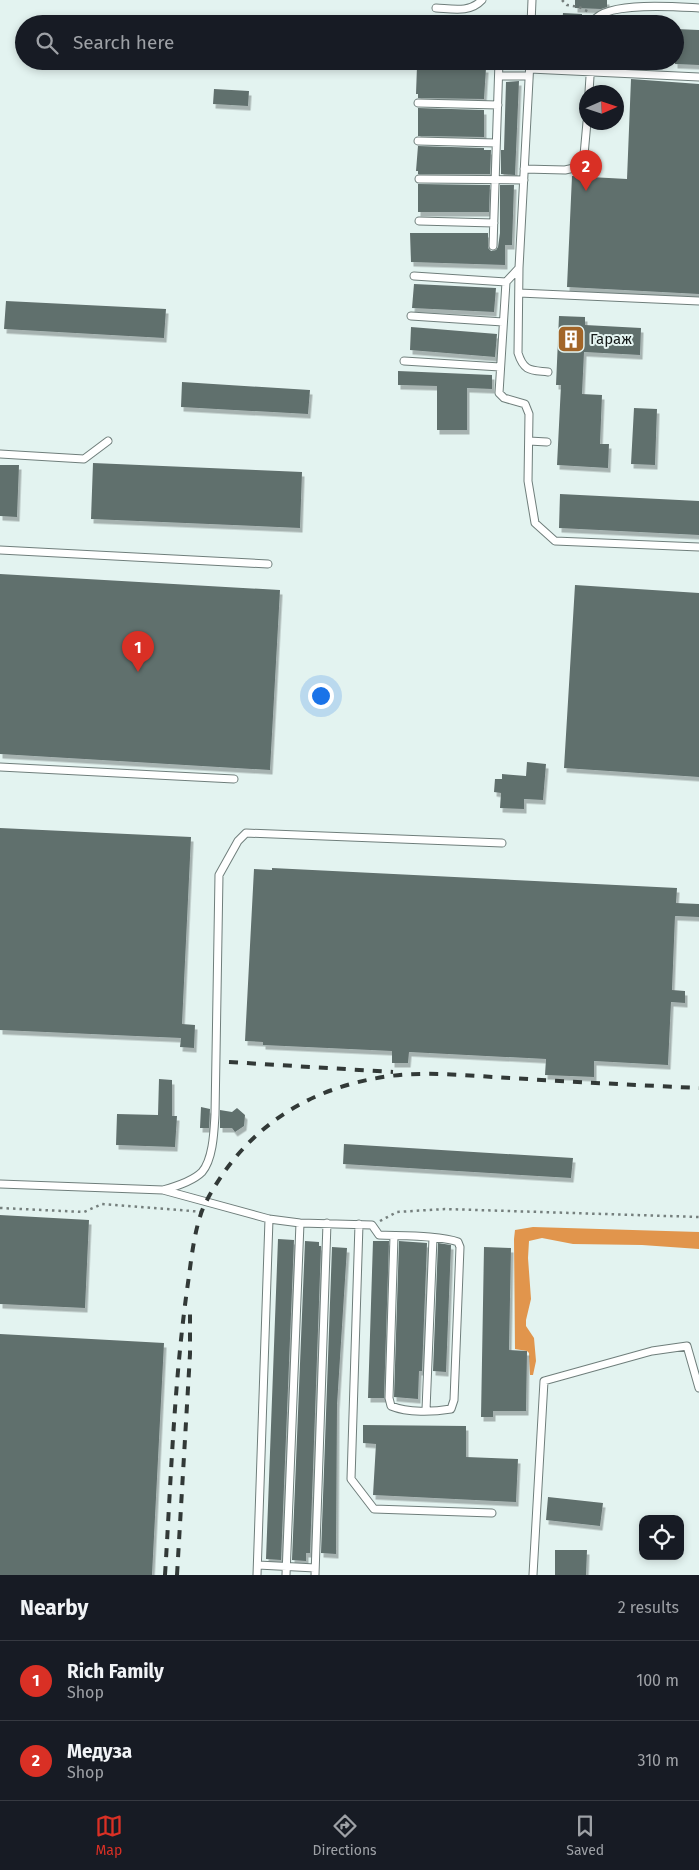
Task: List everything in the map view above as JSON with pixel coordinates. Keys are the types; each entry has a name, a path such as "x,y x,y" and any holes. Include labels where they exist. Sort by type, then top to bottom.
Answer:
{"lane":[{"path":"436,8 476,8 482,0"},
{"path":"531,15 532,0"},
{"path":"602,15 620,8 634,6 699,8"},
{"path":"493,246 499,70"},
{"path":"499,76 526,70"},
{"path":"530,70 519,268 518,353 521,364 529,370 548,372"},
{"path":"549,70 699,77"},
{"path":"590,85 591,71"},
{"path":"418,103 498,105"},
{"path":"524,169 565,170 583,166 586,130"},
{"path":"418,141 496,143"},
{"path":"419,179 524,180"},
{"path":"419,221 494,223"},
{"path":"519,268 506,282 499,393 504,398 525,404 529,414 528,481 535,523 555,541 699,547"},
{"path":"414,276 506,282"},
{"path":"519,293 699,301"},
{"path":"411,316 503,322"},
{"path":"404,361 500,367"},
{"path":"0,454 84,459 108,441"},
{"path":"529,441 547,442"},
{"path":"0,550 268,564"},
{"path":"0,767 234,779"},
{"path":"162,1190 178,1186 202,1172 212,1149 215,1116 219,875 238,841 246,833 502,843"},
{"path":"0,1184 162,1190 269,1219 300,1223 372,1225 379,1235 452,1239 458,1242 460,1247 454,1400 450,1409 399,1410 391,1406 389,1398 394,1236"},
{"path":"257,1575 269,1219"},
{"path":"286,1575 300,1223"},
{"path":"258,1565 286,1566 315,1572 327,1223"},
{"path":"360,1224 351,1479 374,1508 492,1513"},
{"path":"426,1410 432,1238"},
{"path":"533,1575 544,1381 652,1351 687,1346 699,1388"}],"path":[{"path":"562,0 567,5 579,7 593,15"},
{"path":"0,1208 84,1212 102,1204 212,1212 224,1207"},
{"path":"372,1225 397,1212 445,1209 699,1217"}],"shaded area":[{"path":"533,1227 699,1232 699,1249 642,1245 573,1244 542,1238 529,1241 528,1258 531,1299 526,1326 534,1338 536,1361 533,1375 530,1375 529,1353 515,1349 514,1239 515,1230"}],"building":[{"path":"575,0 607,0 607,7 601,9 575,8"},
{"path":"563,13 582,14 582,15 563,15"},
{"path":"684,29 699,30 699,65 684,64"},
{"path":"417,70 486,70 484,99 418,98 418,94 416,94"},
{"path":"631,79 699,84 699,294 567,287 572,176 627,179"},
{"path":"519,81 515,175 501,174 501,150 504,150 506,82"},
{"path":"214,89 249,91 248,106 213,104"},
{"path":"418,108 484,110 484,137 418,136"},
{"path":"418,146 484,148 484,150 491,150 490,174 418,174 418,171 416,171"},
{"path":"418,184 490,185 489,212 418,212"},
{"path":"500,185 514,185 512,245 505,245 505,265 411,262 410,233 488,233 488,248 491,251 496,250 500,233"},
{"path":"414,284 496,288 494,312 412,308"},
{"path":"6,301 166,309 164,338 4,329"},
{"path":"559,316 585,317 585,325 641,328 640,355 584,352 582,394 602,395 600,444 609,444 608,468 557,465 561,385 556,385"},
{"path":"411,327 497,334 495,357 410,350"},
{"path":"398,371 492,375 492,389 467,388 467,430 437,430 437,386 398,385"},
{"path":"182,382 310,390 308,414 181,407"},
{"path":"634,408 657,409 655,465 631,464"},
{"path":"93,463 302,472 300,528 91,519"},
{"path":"0,465 19,465 17,517 0,516"},
{"path":"560,494 699,501 699,535 559,528"},
{"path":"0,574 280,590 270,770 0,754"},
{"path":"575,585 699,593 699,777 564,768"},
{"path":"527,762 546,764 543,800 524,799 524,809 500,808 501,793 494,792 495,779 502,779 502,774 526,776"},
{"path":"0,828 191,837 182,1024 195,1025 194,1048 180,1047 181,1038 0,1030"},
{"path":"272,868 677,888 676,903 699,904 699,917 675,916 672,990 685,991 685,1003 671,1002 668,1065 594,1061 594,1077 545,1075 546,1059 409,1052 408,1063 392,1063 392,1051 263,1045 263,1042 245,1041 254,869 272,870"},
{"path":"159,1079 172,1080 172,1116 177,1116 175,1147 116,1145 117,1114 158,1115"},
{"path":"201,1107 210,1109 209,1128 200,1128"},
{"path":"237,1108 245,1115 244,1126 235,1132 232,1128 220,1128 220,1110 232,1112"},
{"path":"344,1144 573,1158 571,1178 343,1164"},
{"path":"0,1215 89,1220 85,1308 0,1304"},
{"path":"278,1239 294,1240 281,1560 266,1559"},
{"path":"305,1241 319,1242 319,1246 321,1246 310,1553 306,1553 306,1561 292,1560"},
{"path":"373,1241 389,1241 384,1398 368,1398"},
{"path":"399,1241 427,1243 422,1371 419,1371 418,1399 394,1397"},
{"path":"438,1243 451,1245 446,1372 433,1371"},
{"path":"332,1247 347,1248 337,1405 336,1554 321,1553"},
{"path":"484,1247 511,1248 509,1350 527,1351 526,1411 493,1411 493,1417 481,1417"},
{"path":"0,1334 164,1343 152,1575 0,1575"},
{"path":"363,1425 466,1426 466,1457 518,1459 516,1502 373,1495 376,1444 363,1443"},
{"path":"548,1497 603,1503 600,1526 546,1520"},
{"path":"555,1550 587,1550 586,1575 555,1575"}],"railway":[{"path":"229,1062 393,1072"},
{"path":"165,1575 179,1361 196,1232 207,1200 223,1174 241,1151 261,1132 283,1115 307,1101 360,1081 390,1076 450,1074 699,1088"},
{"path":"177,1575 190,1354 190,1308"}],"place":[{"name":"Медуза","path":"586,191"},
{"name":"Гараж","path":"571,339"},
{"name":"Rich Family","path":"138,672"}]}
